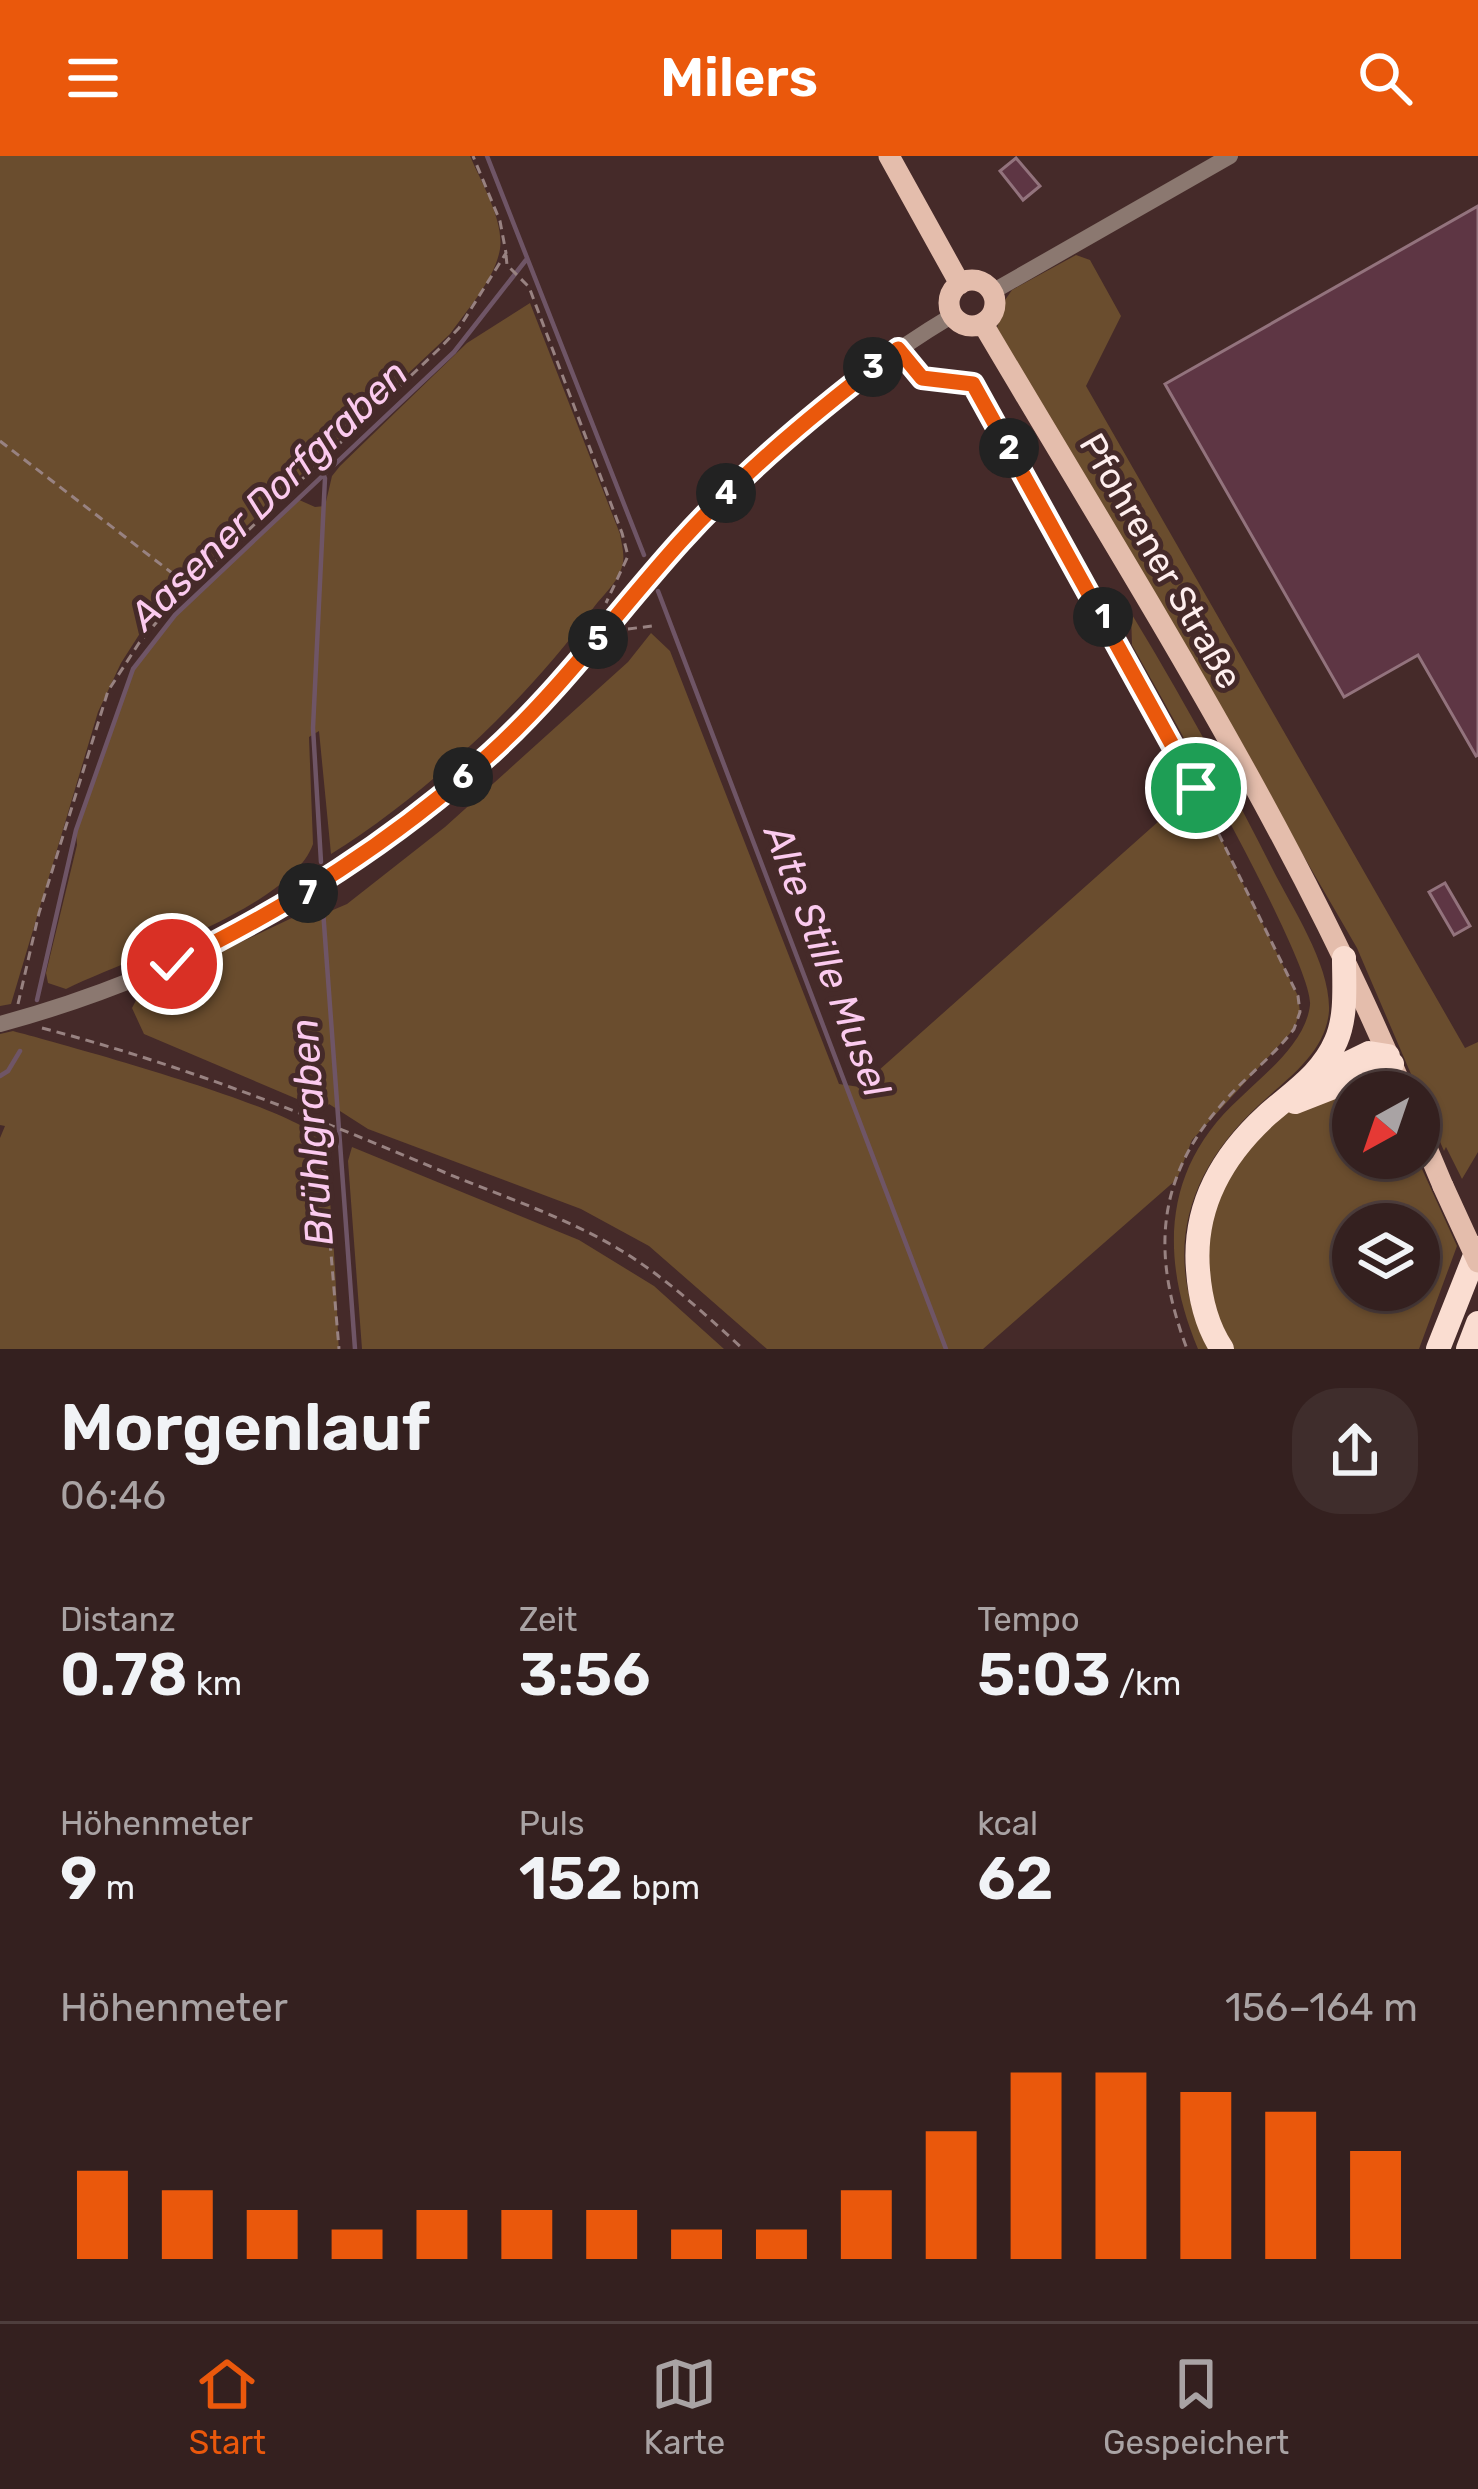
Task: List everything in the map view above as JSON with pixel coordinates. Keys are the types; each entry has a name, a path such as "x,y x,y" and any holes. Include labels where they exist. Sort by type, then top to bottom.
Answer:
{"highway":[{"path":"1304,1086 1336,1042 1342,1018 1344,958"},
{"path":"1222,1349 1200,1297 1198,1222 1228,1158 1266,1116 1304,1086 1369,1053 1390,1060"},
{"path":"1266,1116 1390,1060"},
{"path":"1438,1346 1478,1248"},
{"path":"1468,1349 1478,1323"}],"main road":[{"path":"889,156 960,284"},
{"path":"978,281 992,292 994,310 983,324 970,326 953,315 951,295 960,284 978,281"},
{"name":"Pfohrener Straße","path":"983,324 1239,758 1344,958 1395,1071"},
{"path":"1440,1179 1478,1262"}],"street":[{"path":"992,292 1230,156"},
{"path":"7,1022 99,993 192,955 287,905 378,846 458,781 537,707 758,460 898,349 953,315"}],"path":[{"path":"473,156 500,221 507,265 529,287 622,533 628,556 620,581"},
{"path":"506,253 459,328 440,349 190,586 139,643 108,691 7,1022 116,1047 320,1120 621,1250 690,1300 743,1349"},
{"path":"898,349 922,378 973,384 1184,765 1298,995 1300,1012 1294,1029 1192,1140 1180,1169 1163,1241 1165,1278 1187,1349"},
{"path":"0,441 190,586"},
{"path":"627,629 652,626"},
{"path":"320,1120 339,1349"}],"shaded area":[{"path":"0,156 470,156 491,201 500,249 492,272 450,334 144,627 98,712 11,1004 0,1006"},
{"path":"1076,255 1090,260 1121,316 1086,386 1465,1048 1478,1042 1478,1152 1462,1179 1440,1142 1440,1071 1410,1071 1357,948 997,328 1012,290"},
{"path":"530,303 620,534 623,561 613,585 539,675 474,743 367,830 331,854 319,731 309,737 313,844 299,867 274,889 204,929 66,989 48,983 46,973 77,845 76,830 133,669 175,615 297,499 325,506 332,476 340,466 467,343"},
{"path":"1131,613 1299,919 1328,993 1326,1026 1313,1052 1234,1130 1198,1187 1184,1248 1194,1314 1208,1349 1198,1349 1178,1281 1174,1248 1182,1184 1214,1125 1293,1044 1310,1005 1305,980 1263,887 1132,645"},
{"path":"651,633 670,651 839,1084 860,1087 1196,788 1298,996 1300,1012 1294,1029 1192,1140 1177,1179 983,1349 767,1349 649,1246 581,1209 368,1129 329,1104 323,1110 144,1034 132,1008 142,989 315,907 319,916 347,904 445,827 628,662"},
{"path":"13,1031 225,1095 269,1111 317,1138 331,1207 339,1349 0,1349 0,1138 5,1126 0,1125 0,1034"},
{"path":"1332,1093 1332,1179 1427,1179 1437,1203 1332,1203 1332,1311 1433,1311 1419,1349 1233,1349 1217,1317 1208,1252 1224,1189 1262,1134 1297,1105"},
{"path":"352,1147 579,1240 654,1286 724,1349 362,1349 348,1161"},
{"path":"1440,1209 1457,1246 1440,1292"}],"building":[{"path":"1016,158 1040,186 1023,200 1000,171"},
{"path":"1478,206 1476,756 1418,655 1344,697 1165,384"},
{"path":"1445,883 1470,926 1454,935 1429,892"}],"waterway":[{"name":"Alte Stille Musel","path":"487,156 644,555"},
{"name":"Aasener Dorfgraben","path":"37,1000 76,830 133,669 175,615 454,352 526,260"},
{"name":"Brühlgraben","path":"321,862 313,728 325,478"},
{"name":"Alte Stille Musel","path":"658,591 946,1349"},
{"name":"Brühlgraben","path":"323,910 355,1349"},
{"name":"Aasener Dorfgraben","path":"0,1076 20,1051"}],"route":[{"path":"172,964 321,885 441,796 537,707 758,460 898,349 922,378 973,384 1196,788"}]}
